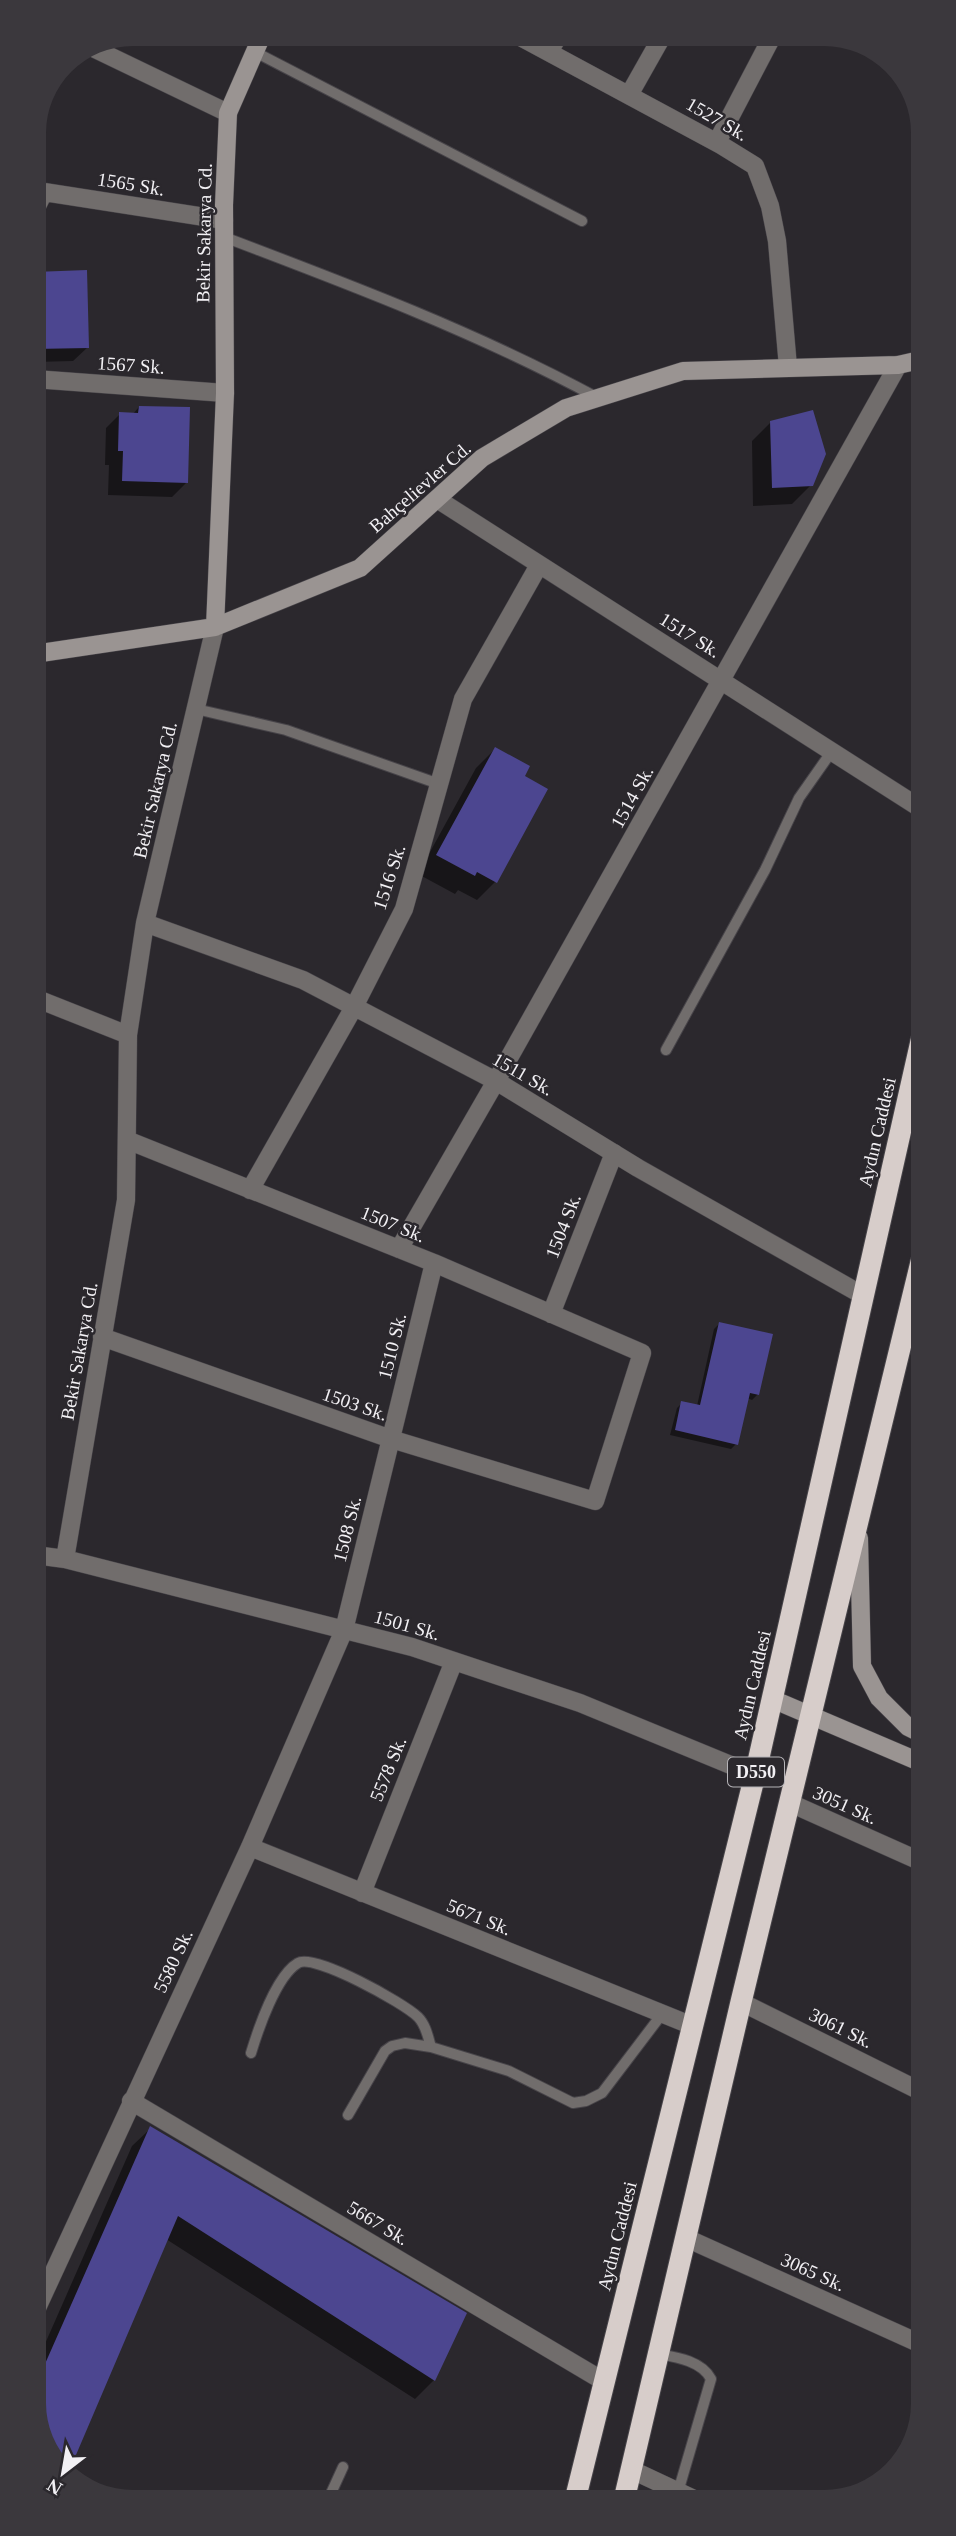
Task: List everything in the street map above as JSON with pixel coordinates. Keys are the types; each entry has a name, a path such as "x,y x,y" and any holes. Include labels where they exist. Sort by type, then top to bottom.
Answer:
{"highway":[{"name":"Aydın Caddesi","path":"578,2490 755,1775 911,1086"},
{"name":"D550","path":"627,2490 741,2002 911,1302"}],"street":[{"name":"Bekir Sakarya Cd.","path":"65,1559 126,1200 128,1035 145,923 215,627 225,393 224,228 228,113 258,46"},
{"name":"1527 Sk.","path":"538,46 717,142 754,166 770,206 777,241 788,367"},
{"path":"549,52 552,46"},
{"path":"629,94 657,46"},
{"path":"717,142 767,46"},
{"path":"100,52 228,113"},
{"name":"1565 Sk.","path":"46,191 224,228"},
{"name":"Bahçelievler Cd.","path":"46,652 215,627 360,568 482,458 566,408 683,371 898,365 911,362"},
{"name":"1514 Sk.","path":"399,1249 898,365"},
{"name":"1567 Sk.","path":"46,380 225,393"},
{"name":"1517 Sk.","path":"437,499 911,801"},
{"name":"1516 Sk.","path":"250,1190 355,1007 404,909 463,699 540,565"},
{"name":"1511 Sk.","path":"145,923 303,980 496,1081 614,1153 864,1296"},
{"path":"46,1002 128,1035"},
{"name":"1507 Sk.","path":"127,1140 435,1263 642,1353 595,1501"},
{"name":"1504 Sk.","path":"551,1314 614,1153"},
{"name":"1510 Sk.","path":"391,1439 435,1263"},
{"name":"1503 Sk.","path":"103,1337 391,1439 595,1501"},
{"name":"1508 Sk.","path":"344,1629 391,1439"},
{"path":"858,1517 862,1666 878,1698 911,1728"},
{"name":"1501 Sk.","path":"46,1556 412,1647 580,1703 755,1775"},
{"name":"5580 Sk.","path":"46,2288 250,1847 344,1629"},
{"name":"5578 Sk.","path":"362,1893 454,1661"},
{"path":"772,1699 911,1758"},
{"name":"3051 Sk.","path":"790,1803 911,1857"},
{"name":"5671 Sk.","path":"250,1847 693,2026"},
{"name":"3061 Sk.","path":"741,2002 911,2087"},
{"name":"5667 Sk.","path":"131,2101 605,2382"},
{"name":"3065 Sk.","path":"686,2238 911,2340"},
{"path":"632,2470 667,2490"}],"lane":[{"path":"255,52 582,221"},
{"path":"224,228 539,366 598,398"},
{"path":"196,709 286,730 439,784"},
{"path":"666,1050 765,870 799,798 832,751"},
{"path":"251,2053 259,2023 280,1984 298,1963 308,1960 326,1966 401,2005 418,2017 431,2047"},
{"path":"348,2115 385,2051 405,2043 431,2047 509,2071 573,2103 586,2101 602,2093 662,2014"},
{"path":"659,2354 677,2357 701,2367 711,2379 680,2490"},
{"path":"332,2490 343,2467"}],"building":[{"path":"87,270 89,348 46,349 46,272"},
{"path":"139,406 190,407 188,483 122,481 123,451 118,451 119,412 138,413"},
{"path":"813,410 826,454 813,486 772,488 770,421"},
{"path":"495,747 530,766 525,776 548,789 497,883 477,872 475,876 436,855"},
{"path":"719,1322 773,1334 759,1395 750,1393 738,1445 675,1430 681,1401 700,1405"},
{"path":"150,2126 467,2313 435,2381 178,2216 83,2438 52,2438 48,2426 46,2362"}]}
